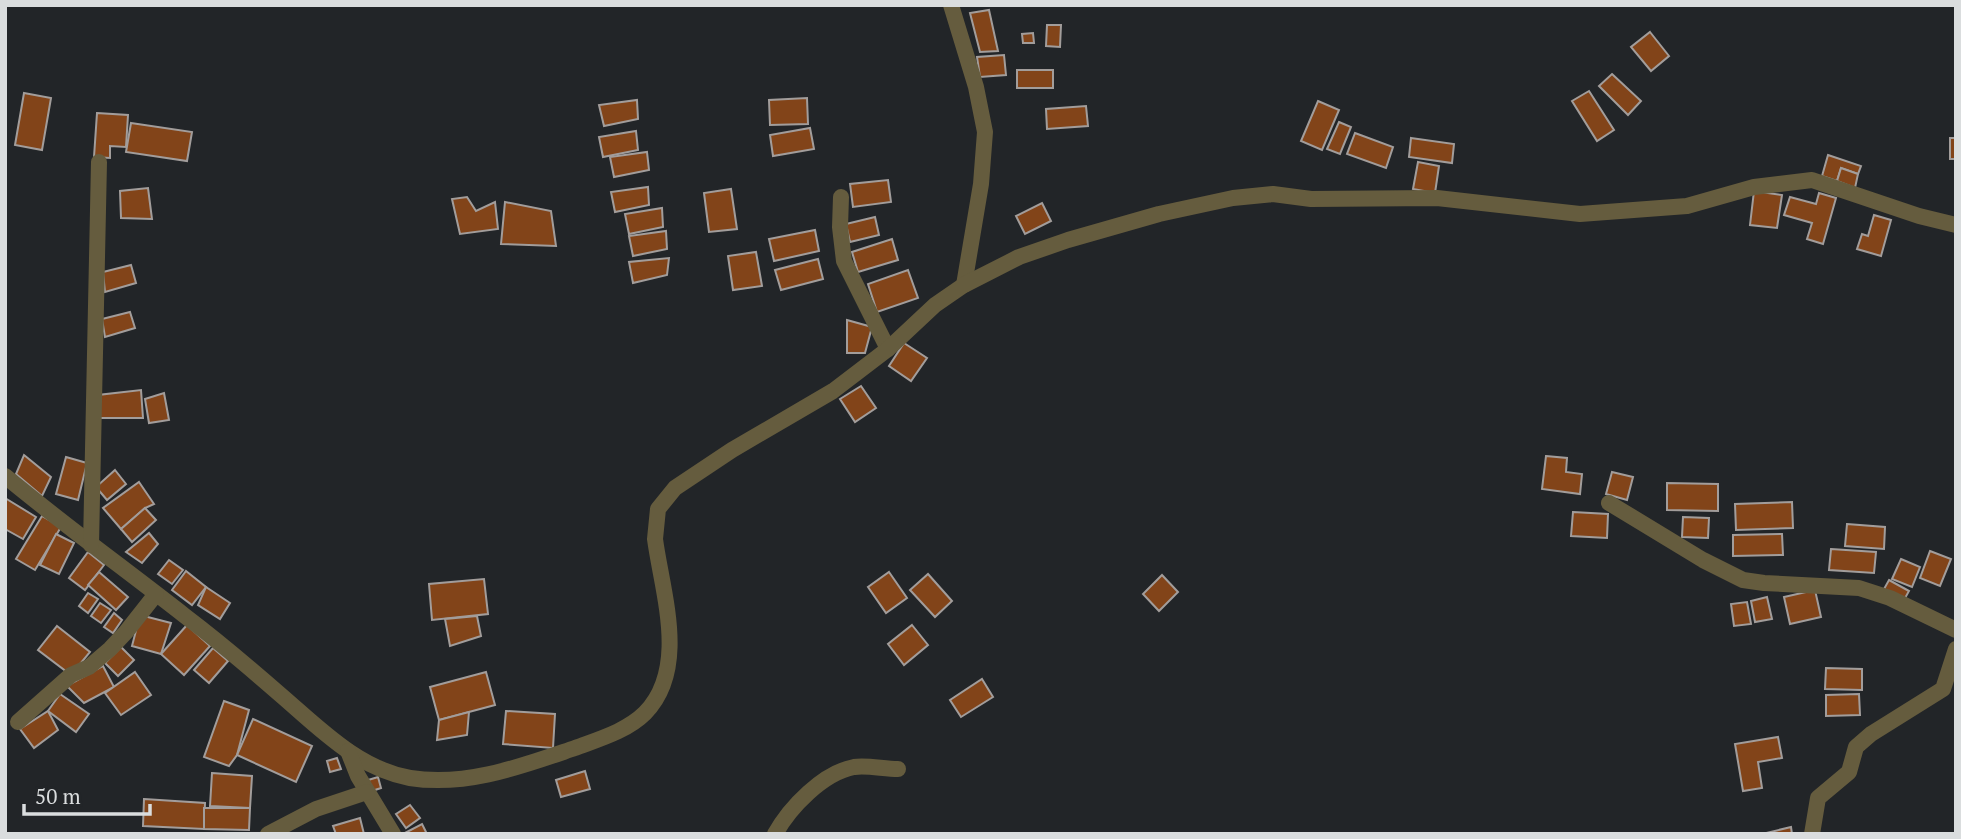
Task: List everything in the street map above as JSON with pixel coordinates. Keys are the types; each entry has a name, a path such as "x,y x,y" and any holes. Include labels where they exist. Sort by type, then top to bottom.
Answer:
{"street":[{"path":"951,5 985,132 981,184 964,285"},
{"path":"91,545 99,162"},
{"path":"5,476 156,594 348,751 391,773 409,778 475,778 527,764 614,734 636,720 654,702 668,662 668,622 655,539 657,515 666,497 675,488 732,450 833,391 888,349 935,305 964,285 1019,257 1159,214 1233,198 1273,194 1311,199 1437,198 1580,214 1688,206 1754,187 1812,180 1919,216 1956,225"},
{"path":"841,197 839,227 844,261 888,349"},
{"path":"1609,503 1703,560 1743,580 1859,589 1890,598 1956,630"},
{"path":"18,722 71,676 89,667 110,649 156,594"},
{"path":"1812,834 1818,798 1849,772 1856,747 1914,705 1943,689 1956,649"},
{"path":"348,751 367,792 393,834"},
{"path":"775,834 794,805 833,774 855,766 898,769"},
{"path":"268,834 316,809 367,792"}],"building":[{"path":"989,10 998,51 980,52 970,13"},
{"path":"1047,25 1061,25 1060,47 1046,46"},
{"path":"1650,32 1669,56 1651,71 1631,47"},
{"path":"1033,33 1034,43 1023,43 1022,34"},
{"path":"1004,55 1006,75 980,77 977,57"},
{"path":"1017,70 1053,70 1053,88 1017,88"},
{"path":"1612,74 1641,101 1628,115 1599,86"},
{"path":"1589,91 1614,130 1597,141 1572,101"},
{"path":"24,93 51,98 42,150 15,145"},
{"path":"807,98 808,124 770,125 769,100"},
{"path":"637,100 638,119 604,126 599,105"},
{"path":"1318,101 1339,110 1322,150 1301,141"},
{"path":"1086,106 1088,126 1047,129 1046,109"},
{"path":"97,113 128,115 126,147 110,146 110,158 94,157"},
{"path":"1339,122 1351,127 1340,154 1327,149"},
{"path":"131,123 192,132 187,161 126,152"},
{"path":"810,128 814,149 773,156 770,135"},
{"path":"636,131 638,150 603,157 599,137"},
{"path":"1355,133 1393,147 1386,168 1347,154"},
{"path":"1411,138 1454,144 1452,163 1409,157"},
{"path":"1950,138 1956,138 1956,159 1950,159"},
{"path":"647,152 649,170 614,177 610,157"},
{"path":"1828,155 1861,166 1858,174 1841,168 1837,181 1822,176"},
{"path":"1418,162 1439,166 1435,193 1413,189"},
{"path":"1841,168 1858,174 1855,188 1837,181"},
{"path":"888,180 891,202 853,207 850,184"},
{"path":"648,187 649,205 615,212 611,192"},
{"path":"148,188 152,219 121,218 120,191"},
{"path":"731,189 737,229 709,232 704,193"},
{"path":"1754,191 1782,195 1777,228 1750,225"},
{"path":"1819,193 1836,198 1823,244 1807,239 1812,223 1784,215 1790,197 1816,204"},
{"path":"467,197 476,211 495,202 498,229 460,234 452,199"},
{"path":"505,202 551,211 556,246 501,244"},
{"path":"1042,203 1051,221 1025,234 1016,216"},
{"path":"662,208 663,227 629,234 625,214"},
{"path":"1874,215 1891,220 1881,256 1857,249 1862,234 1868,236"},
{"path":"875,217 879,235 850,242 846,224"},
{"path":"815,230 819,251 774,261 769,239"},
{"path":"666,231 667,249 633,256 629,236"},
{"path":"892,239 898,260 858,272 852,252"},
{"path":"756,252 762,286 733,290 728,256"},
{"path":"669,258 667,275 633,283 629,262"},
{"path":"818,259 823,279 781,290 775,270"},
{"path":"131,265 136,283 105,292 103,272"},
{"path":"908,270 918,298 877,312 868,284"},
{"path":"130,312 135,328 105,337 102,319"},
{"path":"847,320 872,327 865,353 847,353"},
{"path":"904,343 927,358 911,381 889,366"},
{"path":"861,386 876,408 855,422 840,399"},
{"path":"141,390 143,418 99,418 98,395"},
{"path":"164,393 169,420 149,423 145,399"},
{"path":"24,455 51,477 42,496 16,474"},
{"path":"1546,456 1567,458 1566,472 1582,474 1580,494 1542,489"},
{"path":"66,457 87,463 78,500 56,494"},
{"path":"115,470 126,484 107,500 96,487"},
{"path":"1612,472 1633,477 1627,500 1606,494"},
{"path":"139,482 154,504 145,508 121,529 103,508"},
{"path":"1667,483 1718,484 1718,511 1667,510"},
{"path":"5,498 36,517 23,539 5,529"},
{"path":"1792,502 1793,528 1736,530 1735,504"},
{"path":"145,508 156,520 132,542 121,529"},
{"path":"1573,512 1608,514 1607,538 1571,536"},
{"path":"42,516 61,527 35,570 16,559"},
{"path":"1683,517 1709,518 1708,538 1682,537"},
{"path":"1847,524 1885,527 1884,549 1845,546"},
{"path":"149,533 158,544 142,563 126,552"},
{"path":"56,534 74,543 59,574 40,565"},
{"path":"1782,534 1783,555 1733,556 1733,535"},
{"path":"1831,549 1876,552 1874,573 1829,570"},
{"path":"1930,551 1951,559 1940,586 1920,578"},
{"path":"88,552 104,565 85,590 69,578"},
{"path":"1901,559 1920,567 1912,587 1892,579"},
{"path":"169,560 183,570 172,584 158,574"},
{"path":"186,571 206,587 192,605 172,590"},
{"path":"99,572 128,597 116,610 88,585"},
{"path":"889,572 907,598 886,613 868,587"},
{"path":"928,574 952,601 935,617 910,590"},
{"path":"1162,575 1178,592 1159,611 1143,594"},
{"path":"484,579 488,614 432,620 429,584"},
{"path":"1889,580 1909,591 1904,600 1884,589"},
{"path":"206,587 230,603 220,619 198,605"},
{"path":"1815,590 1821,617 1790,624 1784,597"},
{"path":"88,593 98,599 88,613 79,606"},
{"path":"1767,597 1772,619 1755,622 1751,601"},
{"path":"1747,602 1751,624 1734,626 1731,604"},
{"path":"100,603 111,610 101,623 91,616"},
{"path":"114,613 122,620 113,633 104,627"},
{"path":"140,615 171,623 161,654 132,646"},
{"path":"477,616 481,636 450,646 445,619"},
{"path":"187,625 210,646 184,675 161,654"},
{"path":"912,625 928,645 904,665 888,644"},
{"path":"57,626 90,652 71,675 38,650"},
{"path":"121,647 134,660 118,676 105,663"},
{"path":"213,648 228,661 209,683 194,670"},
{"path":"103,666 114,687 84,703 67,686"},
{"path":"1826,668 1862,669 1862,690 1825,689"},
{"path":"135,672 151,695 121,715 105,693"},
{"path":"486,672 495,705 439,720 430,687"},
{"path":"982,679 993,697 961,717 950,700"},
{"path":"60,694 89,714 76,732 48,711"},
{"path":"1859,694 1860,715 1826,716 1826,695"},
{"path":"224,701 249,710 237,755 229,766 204,757"},
{"path":"48,711 58,730 34,748 20,729"},
{"path":"506,711 555,714 553,748 503,744"},
{"path":"469,712 467,735 437,740 439,720"},
{"path":"253,719 312,746 296,782 237,755"},
{"path":"1778,737 1782,758 1758,762 1762,788 1743,791 1735,744"},
{"path":"337,758 341,769 330,772 327,761"},
{"path":"585,771 590,789 561,797 556,780"},
{"path":"212,773 252,776 250,808 210,806"},
{"path":"378,777 381,788 369,792 365,781"},
{"path":"144,799 205,803 204,829 143,826"},
{"path":"410,805 420,818 406,828 396,814"},
{"path":"204,808 250,808 249,830 204,829"},
{"path":"360,818 364,834 336,834 333,826"},
{"path":"422,824 427,834 403,834"},
{"path":"1791,827 1792,834 1762,834"}]}
